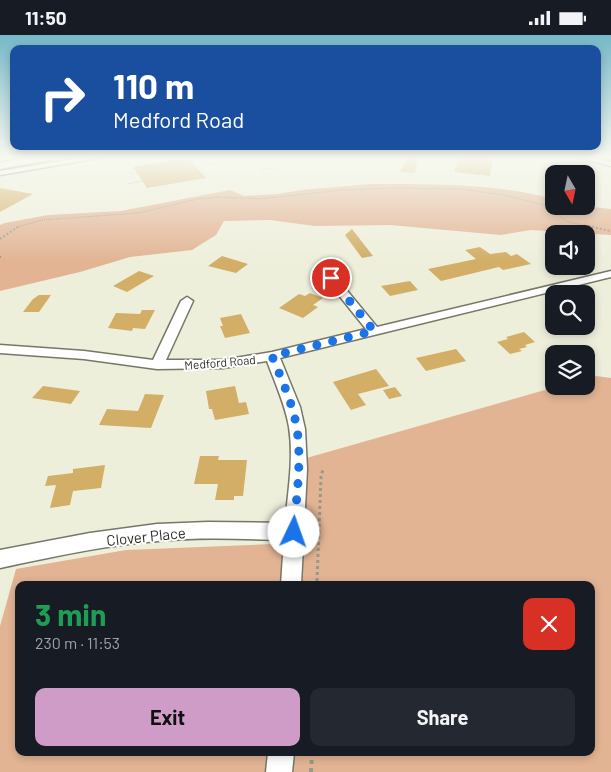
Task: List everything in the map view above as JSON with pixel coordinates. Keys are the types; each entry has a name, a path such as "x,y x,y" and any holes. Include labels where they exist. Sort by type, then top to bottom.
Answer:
{"street":[{"name":"Medford Road","path":"0,349 84,355 157,365 223,364 272,356 611,274"},
{"path":"331,278 374,331"},
{"path":"157,365 187,301"},
{"path":"272,356 292,407 297,429 298,469 292,581"},
{"name":"Clover Place","path":"0,559 36,551 112,539 180,531 294,532"},
{"path":"279,772 281,756"}],"path":[{"path":"0,239 19,226 42,220 138,213 198,199 218,197 259,199 334,191"},
{"path":"478,191 506,195 543,205 568,222 611,231"},
{"path":"317,581 321,477 323,469"},
{"path":"311,772 312,756"}],"shaded area":[{"path":"223,191 233,191 244,196 293,191 517,191 545,197 545,215 595,215 595,207 611,209 611,235 595,234 595,225 545,225 545,231 531,230 501,235 390,225 315,226 270,220 224,221 216,235 192,250 130,257 80,272 0,291 0,225 5,223 48,215 121,211"},
{"path":"595,376 611,378 611,772 0,772 0,626 16,569 126,550 298,543 303,459 545,390 545,395 595,395"}],"building":[{"path":"0,191 33,194 0,212"},
{"path":"352,229 373,256 362,258 345,235"},
{"path":"480,247 490,254 506,252 511,256 517,254 531,264 503,270 499,267 441,281 428,269 476,259 465,250"},
{"path":"222,256 248,264 236,273 208,266"},
{"path":"139,271 154,276 127,292 113,286"},
{"path":"410,281 418,290 390,296 381,286"},
{"path":"310,293 323,298 313,305 318,307 303,318 279,308 299,294 305,296"},
{"path":"39,295 51,295 39,312 23,312 33,299"},
{"path":"142,310 155,310 145,329 133,328 132,331 108,328 116,313 140,314"},
{"path":"241,314 250,333 225,338 220,326 223,326 220,318"},
{"path":"524,332 535,342 519,349 522,351 510,354 497,342 508,339 506,337"},
{"path":"456,349 466,361 426,371 416,358"},
{"path":"376,369 389,386 358,394 366,405 351,410 333,382"},
{"path":"43,386 80,391 71,404 32,398"},
{"path":"235,386 239,403 246,402 249,414 215,420 212,409 209,409 206,391"},
{"path":"395,387 402,396 389,399 383,390"},
{"path":"145,394 164,395 151,428 99,425 107,409 138,411"},
{"path":"200,456 219,456 218,460 247,460 243,496 234,496 234,500 215,500 218,484 194,484"},
{"path":"105,465 101,488 73,491 70,505 50,508 56,485 45,486 48,476 73,473 73,469"}],"route":[{"path":"294,532 299,447 297,429 292,407 272,356 374,331 331,278"}]}
